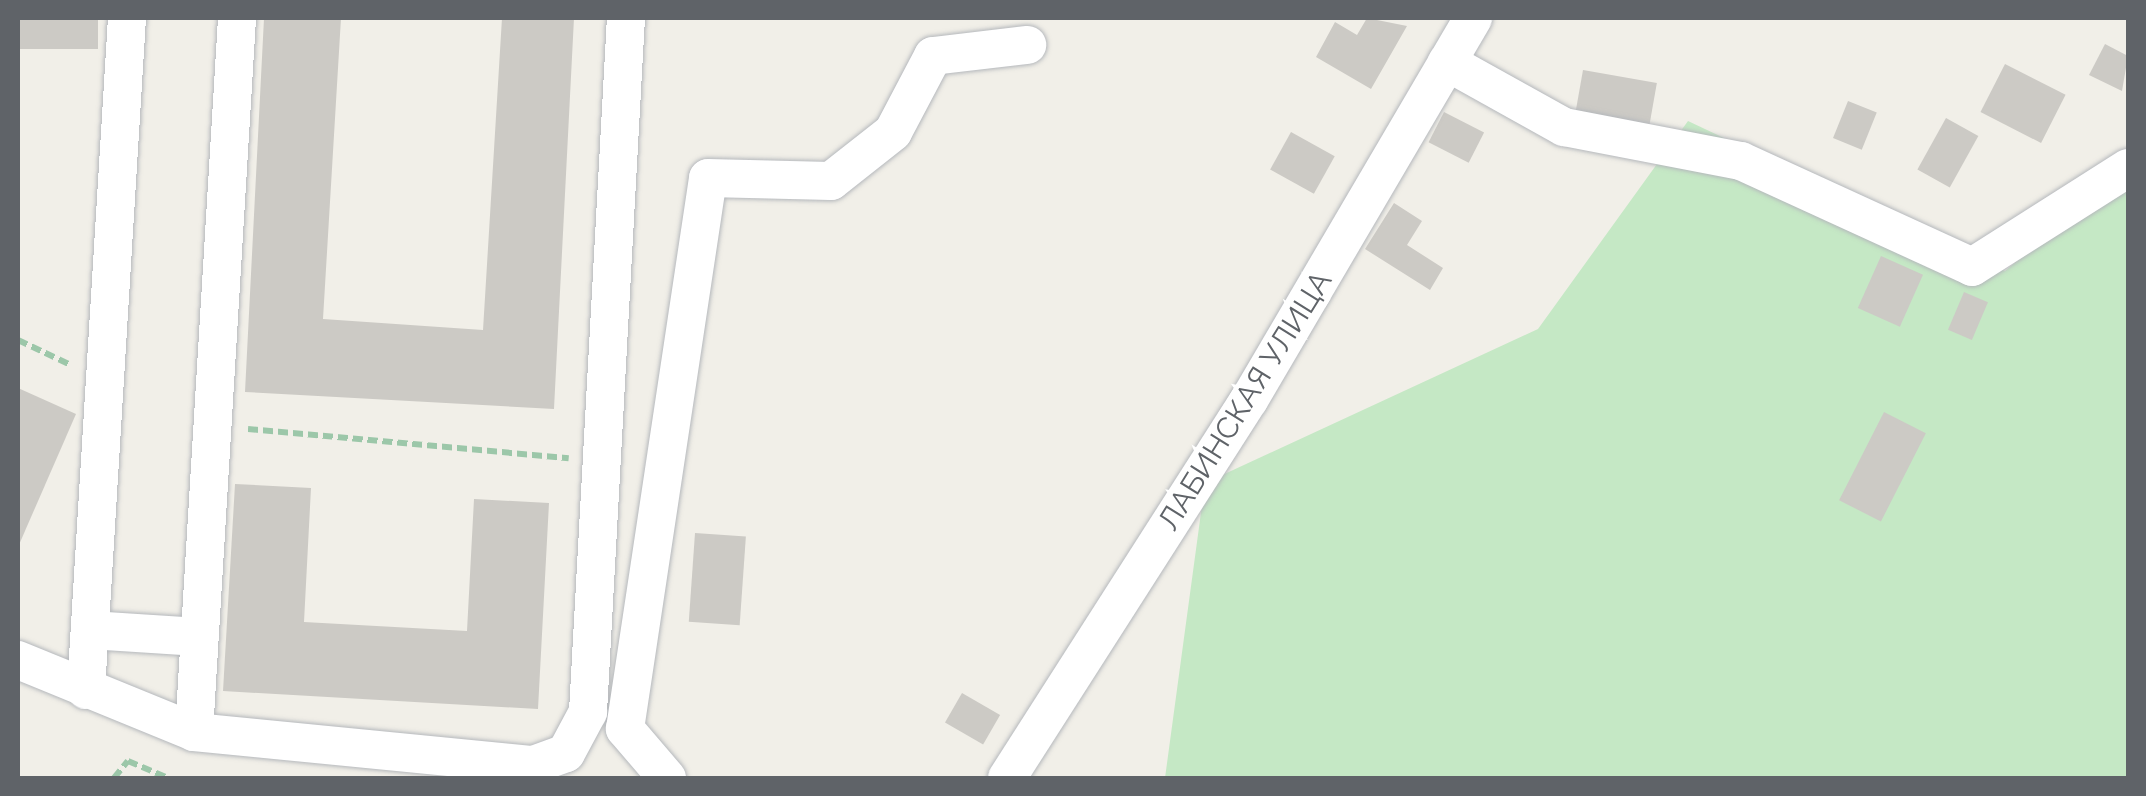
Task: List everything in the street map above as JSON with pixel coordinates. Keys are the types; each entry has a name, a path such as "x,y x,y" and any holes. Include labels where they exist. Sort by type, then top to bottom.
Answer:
{"street":[{"path":"86,690 127,18"},
{"path":"194,732 237,18"},
{"path":"18,660 194,732 533,765 566,753 588,712 626,18"},
{"name":"ЛАБИНСКАЯ УЛИЦА","path":"1006,778 1249,400 1474,18"},
{"path":"668,778 624,729 708,178 831,181 894,132 933,56 1027,45"},
{"path":"1447,62 1564,127 1741,162 1972,267 2128,168"},
{"path":"90,630 199,637"}],"path":[{"path":"18,340 105,380"},
{"path":"212,426 600,461"},
{"path":"114,778 128,761 168,778"}],"green space":[{"path":"1688,121 2005,271 2128,168 2128,778 1165,778 1205,483 1538,329"}],"building":[{"path":"18,18 98,18 98,49 18,49"},
{"path":"264,18 341,18 323,319 483,330 502,18 574,18 554,409 245,392"},
{"path":"1367,18 1407,26 1371,89 1316,57 1335,22 1357,35"},
{"path":"2105,44 2128,56 2122,91 2089,75"},
{"path":"2005,64 2066,95 2041,143 1980,112"},
{"path":"1583,70 1657,83 1649,127 1575,114"},
{"path":"1848,101 1877,113 1862,150 1833,138"},
{"path":"1444,112 1484,132 1469,163 1429,142"},
{"path":"1946,118 1978,136 1950,188 1917,170"},
{"path":"1291,132 1335,156 1314,194 1270,170"},
{"path":"1394,203 1422,221 1407,245 1443,268 1430,290 1365,249"},
{"path":"1881,256 1923,275 1900,327 1858,308"},
{"path":"1964,292 1988,302 1972,340 1948,330"},
{"path":"18,388 76,414 18,547"},
{"path":"1884,412 1926,433 1881,522 1839,500"},
{"path":"235,484 311,488 304,622 467,631 474,499 549,503 538,709 223,691"},
{"path":"695,533 746,537 740,625 689,622"},
{"path":"962,693 1000,715 983,744 945,722"}]}
